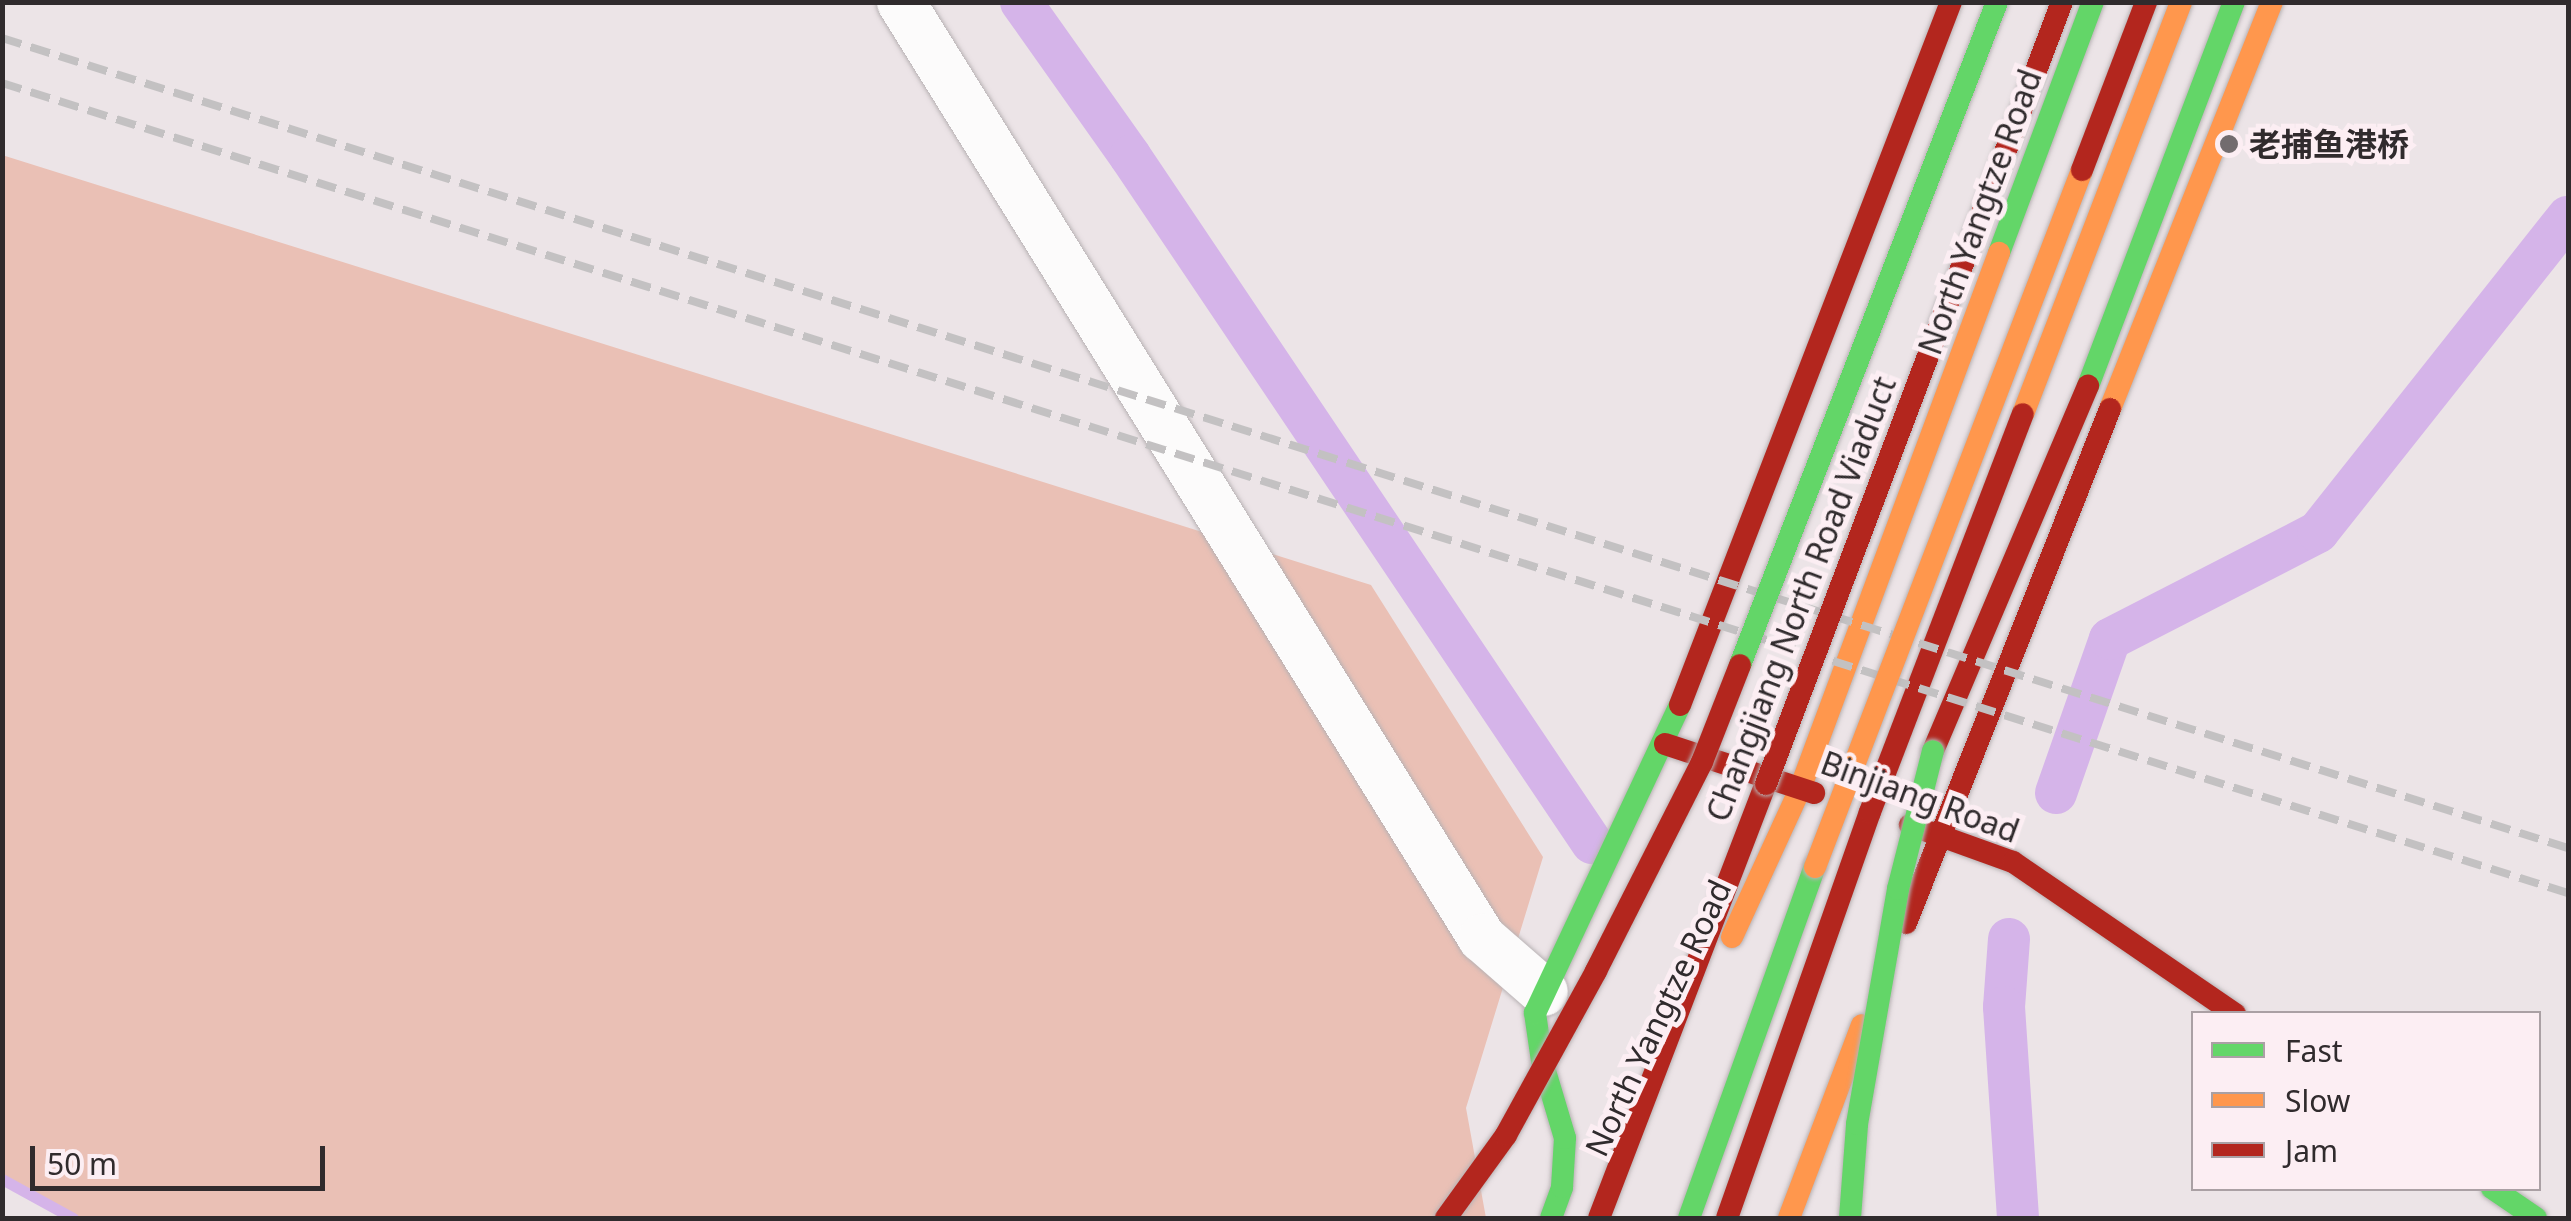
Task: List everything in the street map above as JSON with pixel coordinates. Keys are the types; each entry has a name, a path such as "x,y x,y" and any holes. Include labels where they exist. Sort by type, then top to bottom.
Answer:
{"main road":[{"path":"1551,1218 1562,1187 1565,1138 1542,1062 1535,1013 1666,744 1950,2"},
{"path":"1702,762 1797,449 1965,2"},
{"path":"1446,1218 1506,1135 1596,971 1702,762 1997,2"},
{"name":"Changjiang North Road Viaduct","path":"1600,1218 2062,2"},
{"name":"North Yangtze Road","path":"1600,1218 1800,789 2093,2"},
{"path":"1689,1218 1815,867 2146,2"},
{"path":"1727,1218 1870,812 2181,2"},
{"path":"1933,751 2060,460 2234,2"},
{"path":"1789,1218 1842,1074 1943,835 2272,2"},
{"path":"1850,1218 1857,1124 1894,909 1933,751 2004,538 2062,384"},
{"name":"Binjiang Road","path":"1666,744 1943,835 2013,862 2231,1011"},
{"path":"2496,1191 2536,1218"}],"street":[{"path":"901,2 1482,938 1544,992"}],"shaded area":[{"path":"2,155 1371,585 1543,857 1466,1108 1486,1218 73,1218 3,1179"}],"waterway":[{"path":"1021,2 1130,156 1592,843"},
{"path":"2056,793 2110,639 2318,532 2568,217"},
{"path":"2009,939 2004,1007 2018,1218"},
{"path":"2,1179 73,1218"}],"railway":[{"path":"2,38 2568,848"},
{"path":"2,83 2568,893"}],"traffic: fast":[{"path":"1740,665 1997,2"},
{"path":"1999,253 2093,2"},
{"path":"2088,386 2234,2"},
{"path":"1551,1218 1562,1187 1565,1138 1542,1061 1535,1013 1680,705"},
{"path":"1850,1218 1857,1124 1898,889 1933,751"},
{"path":"1689,1218 1815,867"},
{"path":"2496,1191 2536,1218"}],"traffic: slow":[{"path":"2023,414 2181,2"},
{"path":"2110,409 2272,2"},
{"path":"1815,867 2082,170"},
{"path":"1732,937 1800,789 1999,253"},
{"path":"1789,1218 1862,1025"}],"traffic: jam":[{"path":"1680,705 1951,2"},
{"path":"1766,784 2062,2"},
{"path":"2082,170 2146,2"},
{"path":"1933,751 2088,386"},
{"path":"1906,923 2110,409"},
{"path":"1727,1218 1870,812 2023,414"},
{"path":"1446,1218 1506,1135 1596,971 1702,762 1740,665"},
{"path":"1665,744 1814,793"},
{"path":"1599,1218 1766,784"},
{"path":"1910,825 2013,862 2231,1011"}],"place":[{"name":"老捕鱼港桥","path":"2229,144"}]}
